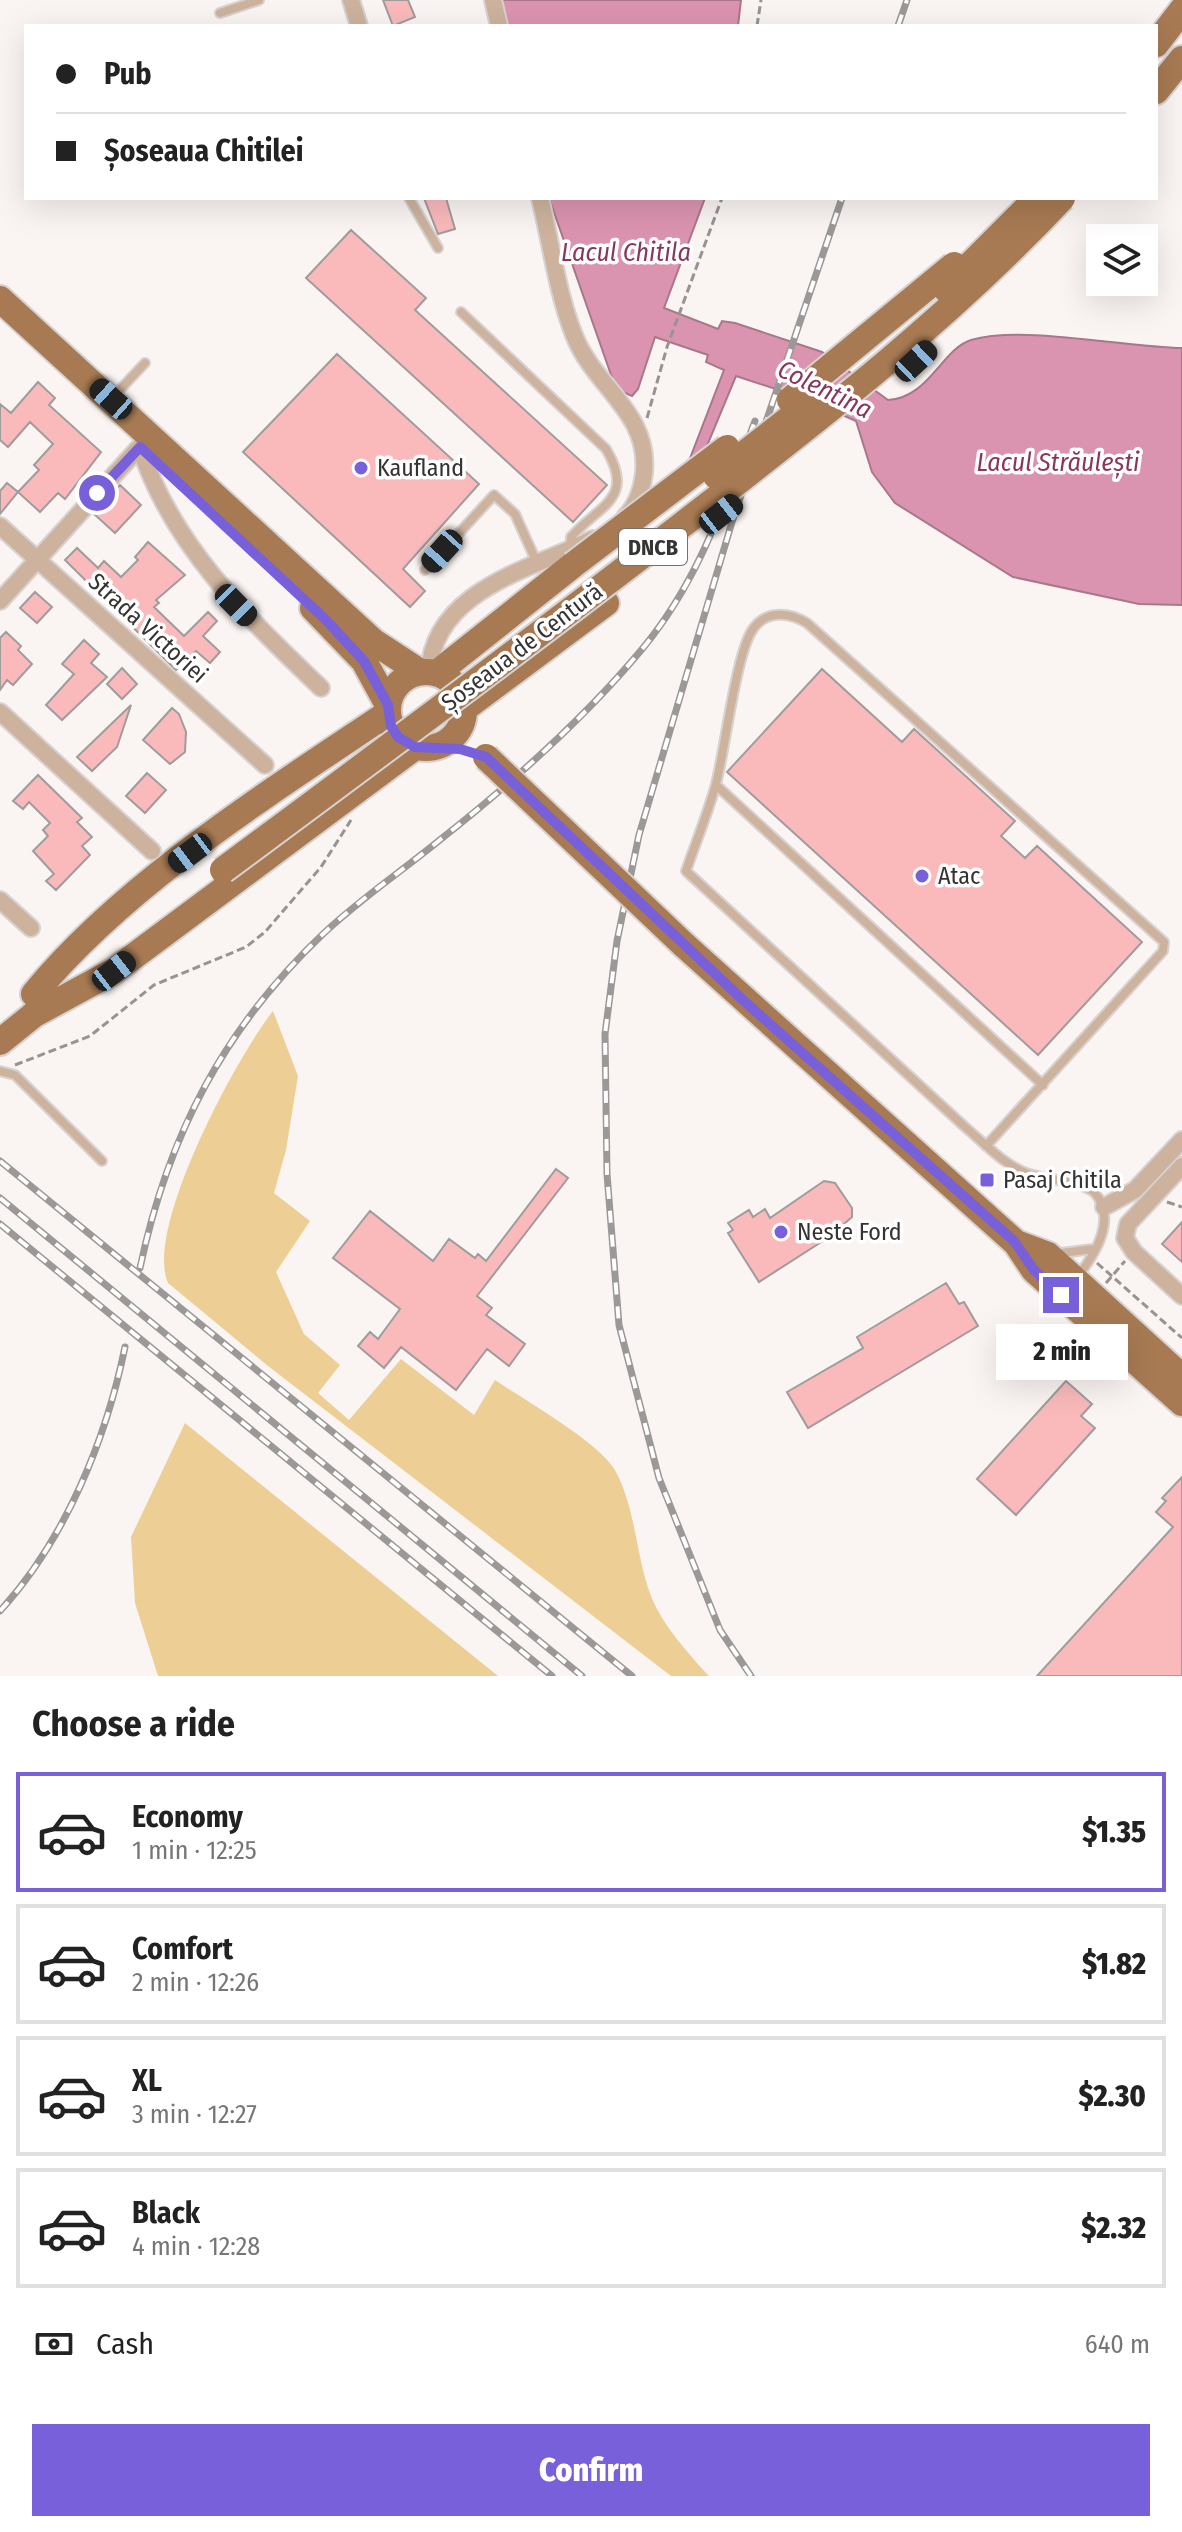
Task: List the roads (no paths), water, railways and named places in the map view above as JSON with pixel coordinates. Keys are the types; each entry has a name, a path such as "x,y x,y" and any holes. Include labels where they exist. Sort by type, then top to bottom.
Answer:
{"main road":[{"path":"1158,41 1182,10"},
{"path":"1158,58 1182,28"},
{"path":"1158,89 1182,59"},
{"path":"1158,106 1182,77"},
{"path":"34,1005 97,924 236,818 388,709 402,680 429,672 572,557 775,412 948,270 1021,200"},
{"name":"Șoseaua de Centură","path":"0,1023 34,1005 118,945 218,863 880,347 954,281 1035,200"},
{"path":"34,1005 114,971 360,786 426,747 457,734 465,713 900,376 971,309 1070,200"},
{"name":"Șoseaua de Centură","path":"218,863 507,660 831,409 1070,200"},
{"path":"0,299 111,399 145,441 364,661 398,737 426,747 486,757"},
{"path":"0,319 145,441 374,642 459,690 465,713 486,757 683,944 1016,1243 1034,1270 1080,1271"},
{"name":"Șoseaua de Centură","path":"0,1042 34,1005"},
{"path":"1016,1243 1080,1271 1182,1377"},
{"path":"1080,1271 1182,1403"}],"street":[{"path":"351,0 358,24"},
{"path":"493,0 499,24"},
{"path":"429,672 437,634 450,615 493,586 537,563 572,557 609,531 634,507 645,464 641,435 631,415 579,347 568,319 540,200"},
{"path":"0,601 145,441"},
{"path":"145,441 150,479 197,556 236,605 321,688"},
{"name":"Strada Victoriei","path":"0,526 265,765"},
{"path":"0,712 152,851"},
{"path":"0,900 31,928"},
{"path":"1104,1207 1135,1190 1182,1140"},
{"path":"1182,1166 1128,1224 1125,1238 1134,1252 1182,1296"}],"lane":[{"path":"220,13 259,0"},
{"path":"410,200 438,248"},
{"path":"461,312 606,449 614,463 619,486 589,523 571,537 572,557"},
{"path":"111,399 145,363"},
{"path":"425,570 494,495 515,514 537,563"},
{"path":"986,1146 1163,951 1164,942 1160,935 797,617 771,615 751,632 716,785 686,871 986,1146 1025,1173 1088,1188 1104,1207 1102,1232 1080,1271"},
{"path":"716,785 1043,1085"},
{"path":"2,1070 15,1075 102,1161"}],"water":[{"path":"500,0 741,0 738,24 506,24"},
{"name":"Lacul Străulești","path":"550,200 704,200 664,308 718,329 722,321 735,323 822,352 888,400 902,397 925,383 961,345 993,336 1045,336 1182,348 1182,605 1139,604 1013,577 895,503 872,472 856,421 806,399 736,376 699,465 689,461 724,370 706,362 708,355 655,337 638,389 632,396 616,389"}],"railway":[{"path":"899,24 907,0"},
{"path":"751,1676 720,1630 659,1478 619,1325 607,1174 605,1034 617,941 639,835 732,522 841,200"},
{"path":"140,1268 166,1173 184,1129 205,1086 257,1007 323,934 521,772 621,674 663,622 695,567 755,421"},
{"path":"0,1161 632,1676"},
{"path":"0,1198 582,1676"},
{"path":"0,1224 552,1676"},
{"path":"0,1611 44,1553 80,1487 107,1418 125,1347"}],"place":[{"name":"Kaufland","path":"361,468"},
{"name":"Atac","path":"922,876"},
{"name":"Pasaj Chitila","path":"987,1180"},
{"name":"Neste Ford","path":"781,1232"}],"water label":[{"name":"Lacul Chitila","path":"626,252"},
{"name":"Colentina","path":"825,389"}]}
